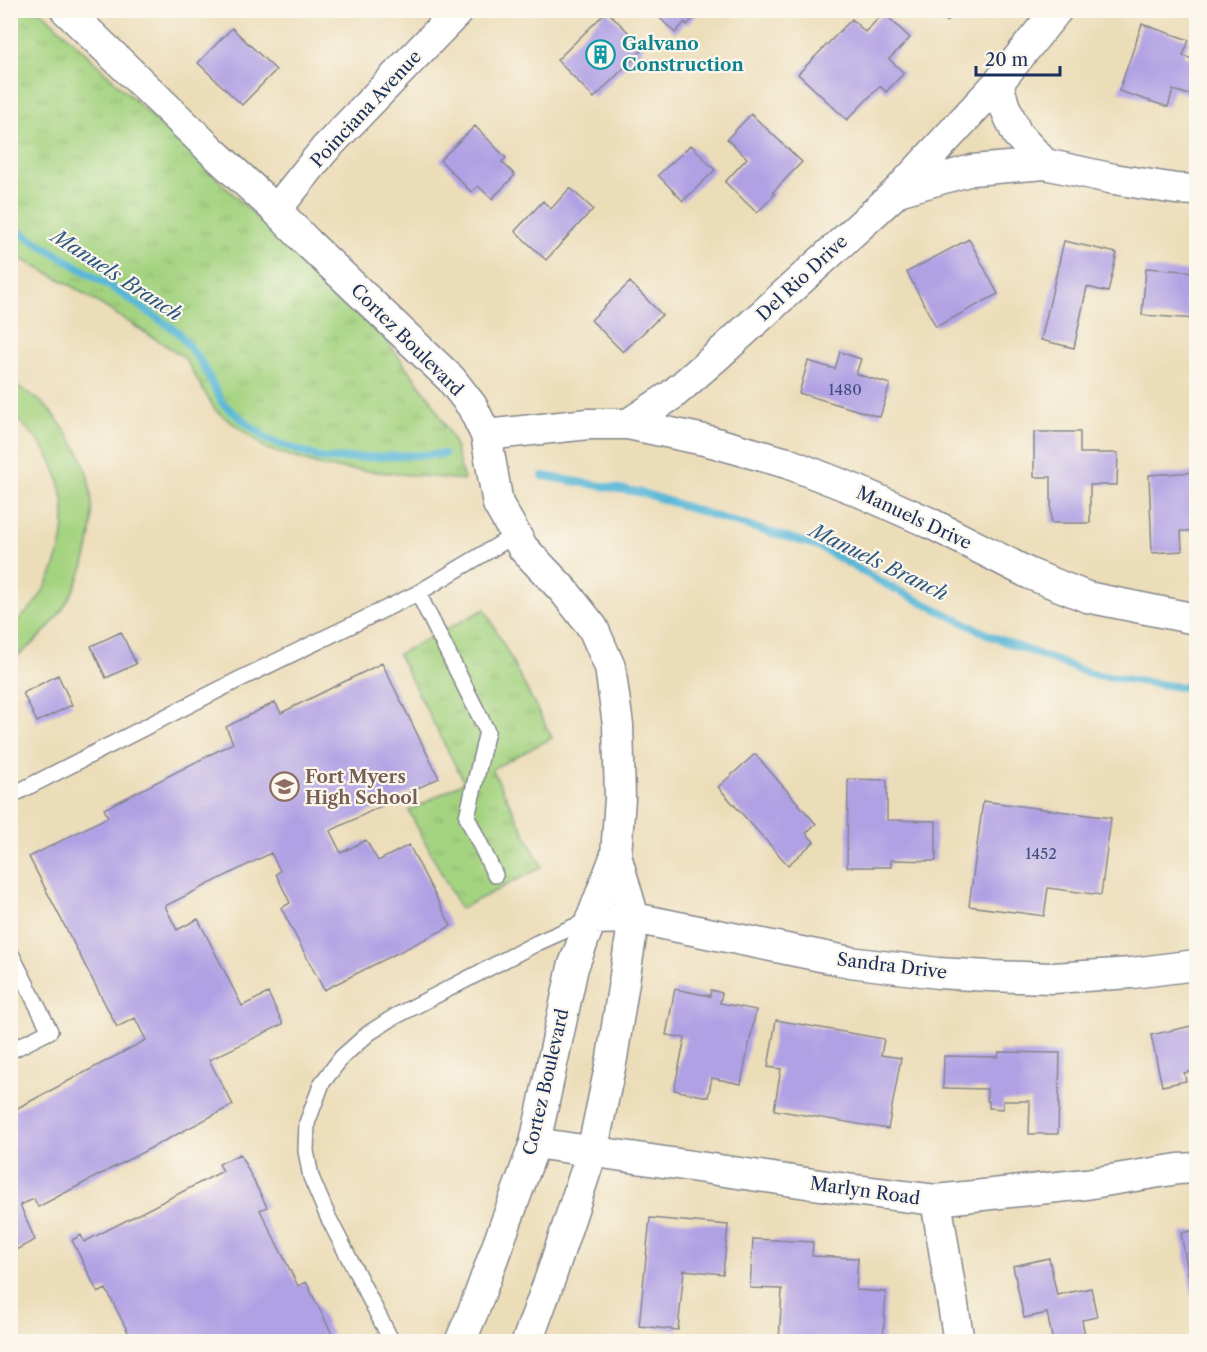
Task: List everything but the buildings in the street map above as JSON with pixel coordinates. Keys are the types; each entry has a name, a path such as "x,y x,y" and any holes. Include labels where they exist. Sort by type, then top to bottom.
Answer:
{"street":[{"name":"Cortez Boulevard","path":"66,10 451,379 472,406 486,435 498,504 515,535 523,548 564,591 593,628 610,667 618,725 620,798 616,855 573,967 535,1143 475,1307 460,1341"},
{"name":"Poinciana Avenue","path":"276,210 324,150 459,10"},
{"name":"Del Rio Drive","path":"628,424 672,395 708,364 898,190 998,83 1057,10"},
{"path":"998,83 1004,105 1017,134 1045,164"},
{"path":"898,190 972,170 1045,164 1114,179 1197,190"},
{"path":"486,435 588,424 628,424"},
{"name":"Manuels Drive","path":"628,424 710,441 787,463 930,523 1030,574 1087,597 1197,619"},
{"name":"Cortez Boulevard","path":"527,1341 592,1152 612,1058 634,918 616,855"},
{"name":"Sandra Drive","path":"591,919 634,918 850,962 938,973 1053,978 1132,973 1197,965"},
{"name":"Marlyn Road","path":"535,1143 936,1200 1086,1184 1197,1168"},
{"path":"936,1200 959,1341"}],"lane":[{"path":"10,796 418,592 515,535"},
{"path":"418,592 487,731 467,817 495,875"},
{"path":"392,1341 328,1217 311,1178 306,1151 307,1123 322,1083 342,1057 377,1027 537,943 591,919"},
{"path":"10,952 50,1031 10,1051"}],"green space":[{"path":"10,11 41,11 386,340 432,401 453,440 464,480 325,467 267,449 215,410 184,357 67,283 11,254"},
{"path":"10,382 40,401 59,422 76,447 83,461 90,489 92,518 89,546 81,573 69,599 34,643 11,660 11,626 27,612 51,576 63,535 64,514 62,492 48,455 31,433 11,414"},
{"path":"485,609 552,738 492,769 542,867 460,909 409,811 464,782 398,654"}],"waterway":[{"name":"Manuels Branch","path":"10,226 116,290 178,332 201,362 223,404 268,440 324,459 444,454"},
{"name":"Manuels Branch","path":"543,476 643,493 818,546 887,585 993,637 1091,674 1179,687 1196,687"}],"place":[{"name":"Galvano Construction","path":"601,54"},
{"name":"Fort Myers High School","path":"284,787"}]}
